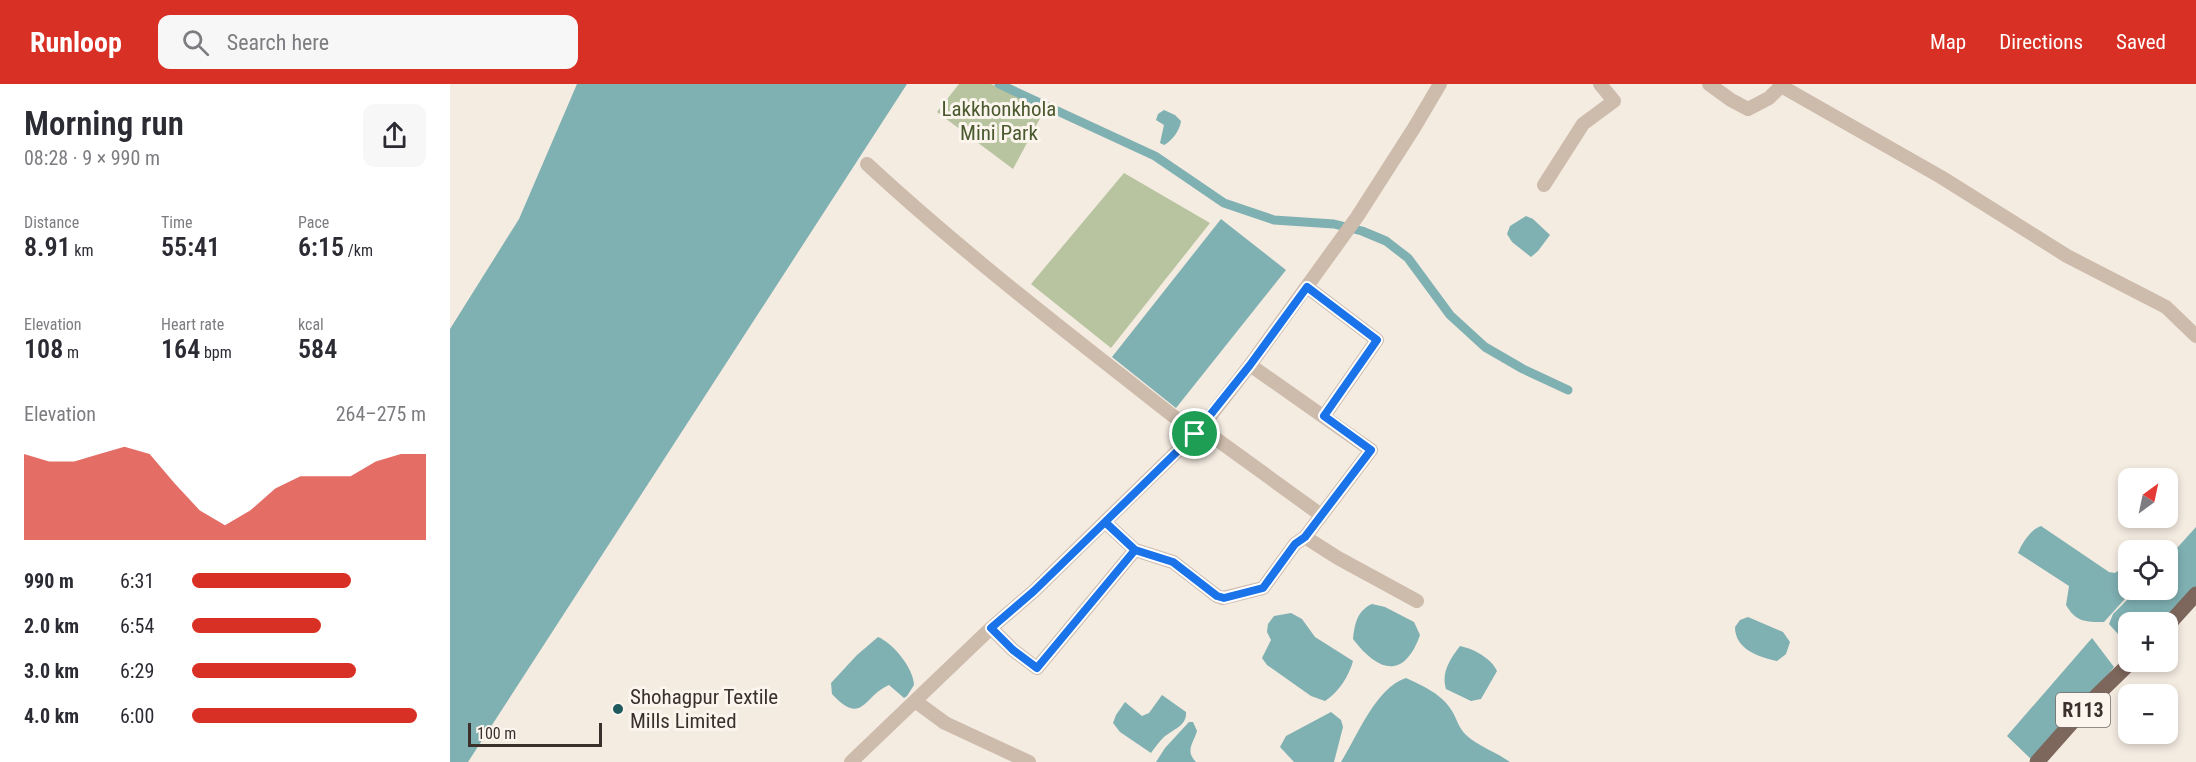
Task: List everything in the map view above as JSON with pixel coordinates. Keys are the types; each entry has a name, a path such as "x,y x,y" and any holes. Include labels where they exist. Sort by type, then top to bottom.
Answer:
{"main road":[{"path":"2178,614 2196,594"},
{"name":"R113","path":"2037,762 2091,701 2121,672"}],"street":[{"path":"857,760 915,701 991,628 1034,591 1198,431 1250,365 1357,217 1403,147 1440,84"},
{"path":"1544,185 1583,124 1614,101 1600,84"},
{"path":"1709,84 1748,109 1768,98 1781,86 1941,177 2067,256 2166,307 2196,336"},
{"path":"867,164 1022,297 1198,431 1321,515"},
{"path":"1307,287 1377,340 1324,416"},
{"path":"1105,522 1135,550 1173,562 1217,596 1227,598 1263,588 1295,544 1305,537 1371,450 1250,365"},
{"path":"1305,537 1338,558 1417,601"},
{"path":"991,628 1013,650 1037,668 1135,550"},
{"path":"915,701 945,723 1029,762"}],"green space":[{"name":"Lakkhonkhola Mini Park","path":"959,84 991,84 1045,109 1013,169 937,112"},
{"path":"1124,173 1210,223 1111,348 1031,284"}],"water":[{"path":"577,84 907,84 468,762 450,762 450,329 519,219"},
{"path":"1164,110 1181,121 1175,135 1164,145 1160,143 1164,125 1156,120 1158,114"},
{"path":"1526,216 1533,219 1550,235 1531,257 1512,242 1507,234 1510,226"},
{"path":"1221,219 1286,270 1176,408 1112,357"},
{"path":"2041,526 2109,572 2118,571 2118,600 2124,600 2104,622 2086,621 2073,615 2066,605 2069,586 2018,553 2034,530"},
{"path":"2196,527 2196,587 2172,612 2118,612 2118,634 2109,624 2113,614 2127,600 2178,600 2178,547"},
{"path":"1372,604 1385,607 1414,622 1420,635 1414,649 1398,665 1381,664 1372,659 1353,639 1358,618 1363,610"},
{"path":"1291,613 1302,619 1315,637 1353,661 1342,684 1325,701 1311,696 1267,665 1262,658 1271,640 1267,632 1268,624 1274,616"},
{"path":"1748,617 1783,632 1790,642 1786,654 1777,661 1755,654 1743,646 1736,635 1735,627 1740,620"},
{"path":"878,637 902,657 907,664 914,685 904,698 889,685 857,709 850,708 832,694 831,683 857,655"},
{"path":"2092,638 2114,667 2032,760 2007,736"},
{"path":"1460,646 1482,655 1497,671 1481,699 1471,701 1446,689 1446,672"},
{"path":"1406,678 1432,691 1443,700 1466,735 1510,762 1341,762 1376,702 1395,683"},
{"path":"1162,695 1186,712 1186,717 1182,724 1164,737 1151,753 1120,732 1113,723 1125,702 1142,716 1149,713"},
{"path":"1331,712 1341,720 1343,727 1334,762 1294,762 1280,747 1286,736"},
{"path":"1189,722 1193,722 1197,731 1190,751 1196,762 1156,762 1165,748"}],"waterway":[{"path":"999,84 1155,156 1224,203 1274,220 1334,224 1362,231 1386,241 1408,258 1450,315 1485,347 1523,369 1568,390"}],"place":[{"name":"Shohagpur Textile Mills Limited","path":"618,709"}],"route":[{"path":"1195,434 1105,522 1135,550 1037,668 1013,650 991,628 1034,591 1105,522 1135,550 1173,562 1217,596 1231,597 1263,588 1295,544 1305,537 1371,450 1324,416 1377,340 1307,287 1250,365 1195,434"}]}
